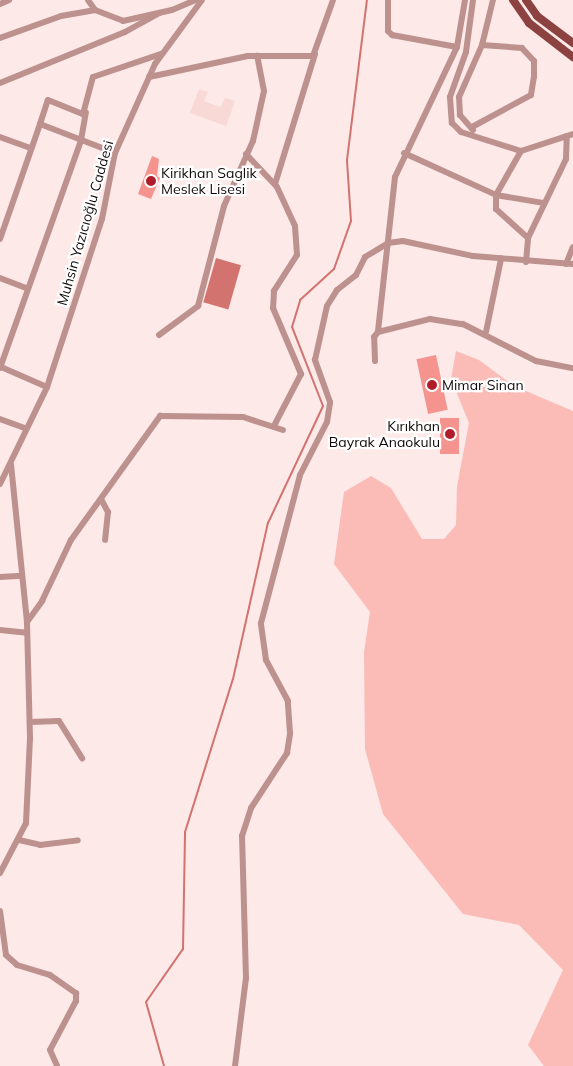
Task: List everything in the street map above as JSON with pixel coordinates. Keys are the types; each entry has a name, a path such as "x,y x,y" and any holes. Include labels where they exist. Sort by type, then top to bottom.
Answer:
{"main road":[{"path":"513,0 530,23 573,57"},
{"path":"526,0 537,16 573,43"}],"street":[{"path":"0,4 9,0"},
{"path":"88,0 95,10"},
{"path":"0,38 53,18 95,10 123,21 159,13 194,0"},
{"name":"Muhsin Yazıcıoğlu Caddesi","path":"0,484 25,428 47,388 102,219 115,153 161,54 202,0"},
{"path":"274,184 333,0"},
{"path":"388,0 388,31 392,34 457,47"},
{"path":"375,361 374,337 378,332 394,177 457,47 465,0"},
{"path":"472,0 466,52 448,109 461,132 476,135 521,151 570,135 569,160 544,203 528,238 526,262"},
{"path":"476,135 472,127 460,116 459,97 482,46 494,0"},
{"path":"0,83 125,32 159,13"},
{"path":"472,127 531,95 534,77 534,61 522,48 482,46"},
{"path":"47,388 0,367 81,140 93,77 161,54"},
{"path":"149,77 257,56 315,54"},
{"path":"159,336 198,306 224,206 246,154 264,91 257,56"},
{"path":"0,239 48,100 86,112"},
{"path":"40,124 115,153"},
{"path":"0,137 31,148"},
{"path":"521,151 496,195 499,213 528,238"},
{"path":"404,153 496,195 544,203"},
{"path":"246,154 274,184 295,226 297,255 274,291 273,308 301,374 276,424"},
{"path":"235,1066 246,978 242,836 251,808 288,753 290,733 288,700 266,660 261,623 300,476 327,422 330,402 315,360 328,306 337,290 356,275 365,258 388,243 403,240 501,259 570,264 573,247"},
{"path":"486,332 501,259"},
{"path":"0,278 28,289"},
{"path":"378,332 430,319 486,332 536,361 573,368"},
{"path":"27,622 42,601 62,553 160,416 243,417 276,424 284,430"},
{"path":"0,419 25,428"},
{"path":"0,873 19,840 26,823 30,722 27,622 11,463"},
{"path":"101,499 108,512 105,540"},
{"path":"0,577 22,576"},
{"path":"0,630 27,632"},
{"path":"30,722 59,721 82,758"},
{"path":"19,840 40,845 78,840"},
{"path":"0,911 6,954 18,965 50,975 76,993 76,1001 50,1050 57,1066"}],"shaded area":[{"path":"199,89 208,92 204,101 217,106 221,107 225,98 235,101 226,126 190,113"},
{"path":"216,258 241,265 228,309 203,302"},
{"path":"456,351 479,360 514,386 573,411 573,1066 544,1066 528,1045 563,970 519,925 463,914 383,814 365,749 364,652 370,612 334,564 344,492 371,476 391,488 422,539 444,539 456,525 457,486 469,423 451,379"}],"building":[{"name":"Kirikhan Saglik Meslek Lisesi","path":"152,156 159,159 157,176 160,178 151,199 138,194"},
{"name":"Mimar Sinan","path":"436,355 448,410 428,414 416,359"},
{"name":"Kırıkhan Bayrak Anaokulu","path":"440,418 459,418 459,454 440,454"}],"waterway":[{"path":"164,1066 146,1002 183,949 185,832 233,679 268,523 323,406 292,327 300,300 334,269 351,221 347,160 367,0"}],"place":[{"name":"Kirikhan Saglik Meslek Lisesi","path":"151,181"},
{"name":"Mimar Sinan","path":"432,385"},
{"name":"Kırıkhan Bayrak Anaokulu","path":"450,434"}]}
